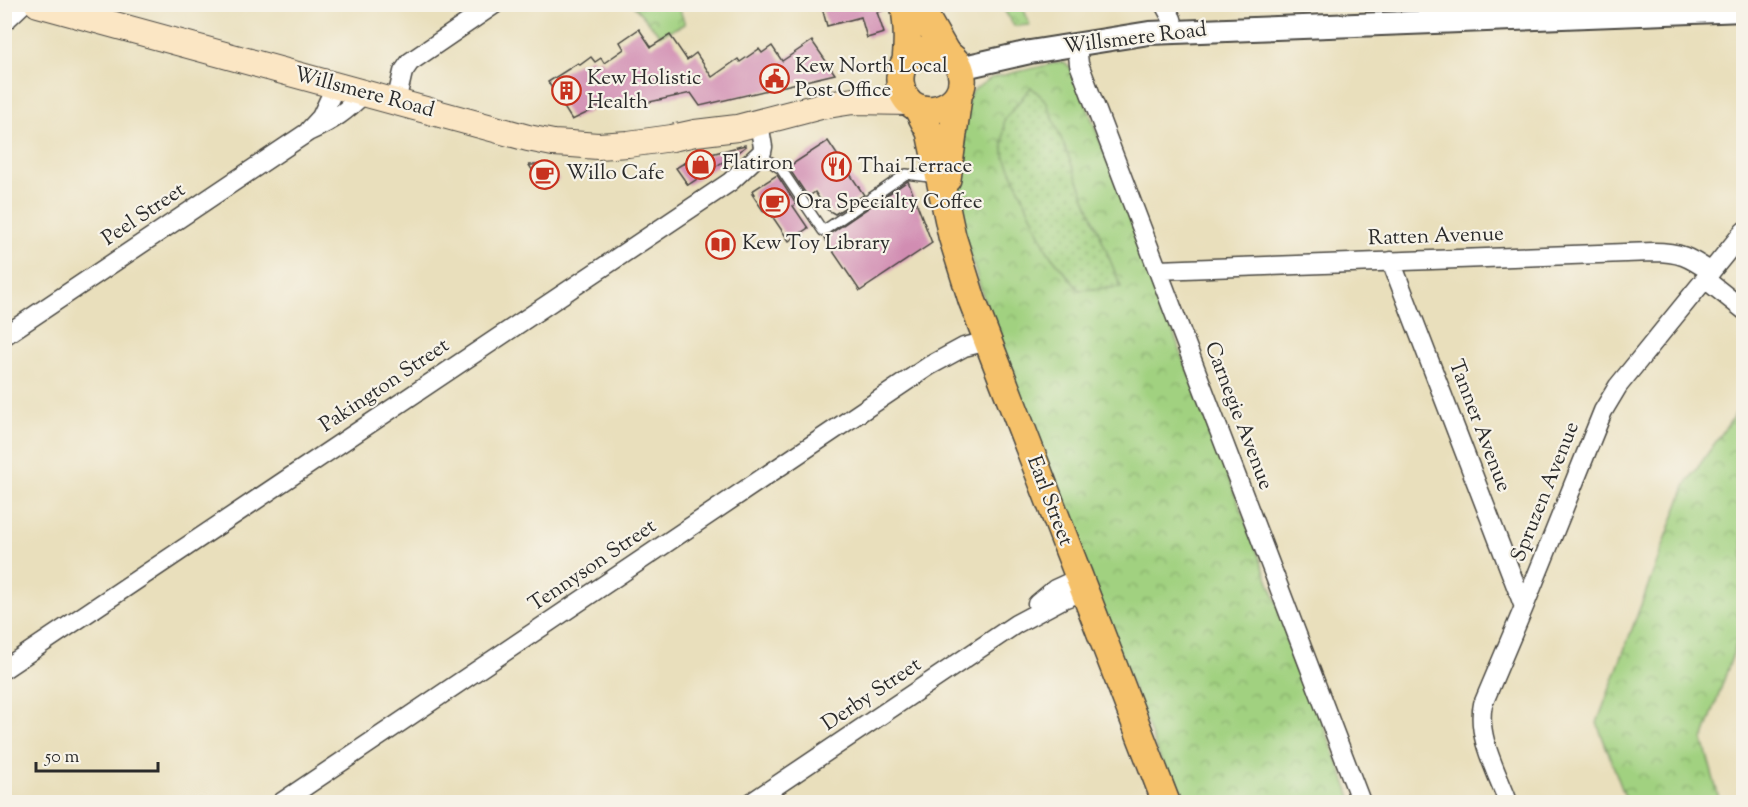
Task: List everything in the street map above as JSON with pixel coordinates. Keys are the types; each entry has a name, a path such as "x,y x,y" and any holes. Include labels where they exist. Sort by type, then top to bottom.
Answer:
{"main road":[{"path":"904,4 908,44 901,86 914,105 927,110 941,107 958,97 963,77 918,4"},
{"name":"Willsmere Road","path":"40,5 553,143 598,146 672,138 737,128 821,106 843,103 914,105"},
{"path":"903,68 914,54 924,50 936,49 953,60"},
{"name":"Willsmere Road","path":"695,133 756,112 825,96 862,92 884,84 903,68"},
{"name":"Earl Street","path":"943,184 958,97"},
{"name":"Earl Street","path":"914,105 930,132 959,258 986,335 1166,802"}],"street":[{"path":"4,22 23,4"},
{"path":"396,102 403,72 410,62 495,4"},
{"path":"1164,4 1175,31"},
{"name":"Willsmere Road","path":"953,60 1030,52 1175,31 1460,13 1743,10"},
{"name":"Carnegie Avenue","path":"1077,45 1079,64 1361,802"},
{"name":"Peel Street","path":"308,132 321,117 336,85"},
{"name":"Peel Street","path":"4,336 308,132 332,121 366,93"},
{"path":"759,123 763,147 760,155"},
{"name":"Pakington Street","path":"4,669 730,182 760,155"},
{"name":"Spruzen Avenue","path":"1508,802 1482,735 1483,704 1599,422 1610,398 1743,231"},
{"name":"Ratten Avenue","path":"1158,270 1666,252 1691,259 1743,310"},
{"name":"Tanner Avenue","path":"1391,261 1524,607"},
{"name":"Tennyson Street","path":"282,802 929,366 963,336 986,335"},
{"name":"Derby Street","path":"752,802 1016,624 1055,589 1081,584"}],"lane":[{"path":"760,155 781,169 823,231 906,174 943,184"}],"green space":[{"path":"633,5 678,5 685,24 660,35"},
{"path":"1001,5 1022,5 1030,25 1014,26"},
{"path":"1064,62 1073,70 1353,802 1177,802 990,318 961,226 957,191 958,158 969,96 991,78"},
{"path":"1031,87 1046,101 1121,287 1079,290 1048,252 1003,153 1004,120"},
{"path":"1743,403 1743,625 1703,740 1720,802 1627,802 1597,723 1686,484"}],"building":[{"path":"821,4 889,4 889,9 877,12 884,33 867,38 861,17 827,26"},
{"path":"639,29 651,47 670,35 687,60 696,53 712,77 738,59 740,62 759,49 762,53 772,46 782,61 812,41 835,74 700,106 691,93 645,103 641,99 618,103 616,101 590,109 591,111 572,120 548,82 591,57 595,62 601,58 604,63 624,49 620,42"},
{"path":"828,141 864,195 835,214 826,209 815,192 808,197 788,167"},
{"name":"Flatiron","path":"745,145 688,185 676,168 689,160"},
{"path":"529,165 549,165 559,180 544,188"},
{"name":"Ora Specialty Coffee","path":"777,175 796,204 793,206 808,228 789,241 768,210 764,212 752,194 754,194 752,191"},
{"path":"908,181 932,243 860,291 824,238"}],"place":[{"name":"Kew North Local Post Office","path":"774,79"},
{"name":"Kew Holistic Health","path":"566,91"},
{"name":"Flatiron","path":"701,164"},
{"name":"Thai Terrace","path":"837,167"},
{"name":"Willo Cafe","path":"545,174"},
{"name":"Ora Specialty Coffee","path":"775,203"},
{"name":"Kew Toy Library","path":"721,244"}]}
